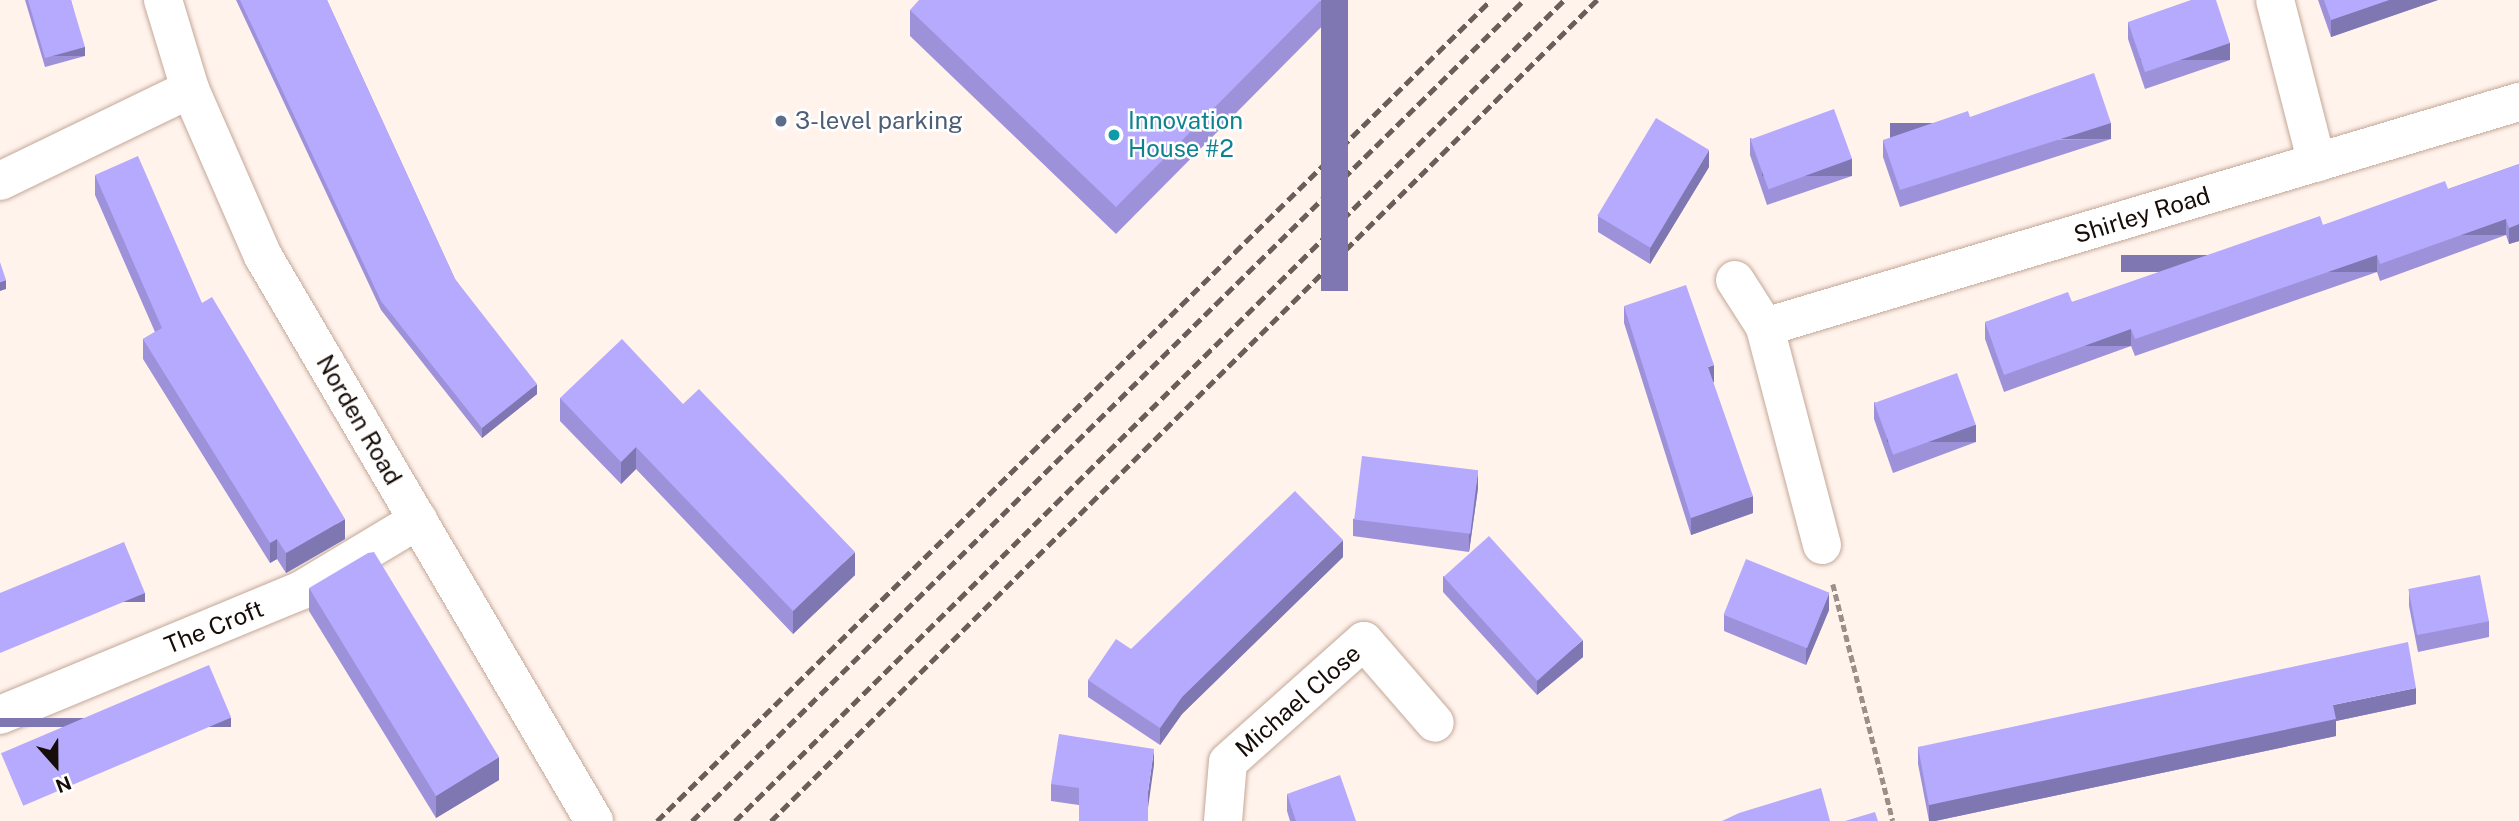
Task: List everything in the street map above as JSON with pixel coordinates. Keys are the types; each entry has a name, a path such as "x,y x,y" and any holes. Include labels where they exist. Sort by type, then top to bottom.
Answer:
{"street":[{"name":"Norden Road","path":"163,0 190,89 262,256 594,821"},
{"path":"2275,0 2317,163"},
{"path":"0,181 190,89"},
{"name":"Shirley Road","path":"1765,327 2519,102"},
{"path":"1735,280 1765,327 1822,545"},
{"name":"The Croft","path":"0,715 300,591 418,520"},
{"name":"Michael Close","path":"1223,821 1228,762 1364,641 1435,723"}],"path":[{"path":"1822,545 1893,821"}],"building":[{"path":"28,0 71,0 85,47 45,58"},
{"path":"240,0 327,0 455,279 537,384 482,428 381,301"},
{"name":"Innovation House #2","path":"919,0 1321,0 1116,207 910,10"},
{"path":"2191,0 2216,0 2230,43 2145,72 2128,22"},
{"path":"2324,0 2389,0 2331,20"},
{"path":"2094,73 2111,123 1900,190 1883,140 1968,111 1970,117"},
{"path":"1834,109 1852,159 1768,189 1750,139"},
{"path":"1656,118 1709,150 1650,248 1597,216"},
{"path":"138,156 202,303 212,297 345,519 286,553 277,539 270,543 143,339 162,328 95,175"},
{"path":"2519,164 2519,224 2509,228 2506,219 2380,264 2377,255 2135,339 2131,329 2004,375 1985,322 2068,292 2072,302 2320,216 2323,225 2445,181 2448,189"},
{"path":"0,262 6,280 0,282"},
{"path":"1686,285 1714,365 1708,367 1753,496 1691,518 1624,306"},
{"path":"622,339 683,404 699,389 855,552 793,611 636,447 621,462 560,398"},
{"path":"1957,373 1976,425 1893,455 1874,403"},
{"path":"1362,456 1478,470 1470,534 1354,520"},
{"path":"1295,491 1343,540 1182,697 1160,728 1088,680 1116,639 1131,649"},
{"path":"1489,536 1583,640 1537,681 1444,577"},
{"path":"124,542 145,593 0,653 0,593"},
{"path":"374,552 499,757 436,796 309,588"},
{"path":"1746,559 1829,593 1807,648 1724,615"},
{"path":"2480,575 2489,621 2417,635 2408,589"},
{"path":"2408,642 2416,688 2333,705 2336,719 1929,805 1918,747"},
{"path":"209,665 231,717 23,806 1,753"},
{"path":"1059,734 1154,749 1148,792 1148,821 1079,821 1079,788 1051,784"},
{"path":"1340,775 1356,821 1296,821 1287,794"},
{"path":"1821,788 1830,821 1722,821 1739,813"},
{"path":"1875,812 1878,821 1845,821"}],"railway":[{"path":"657,821 1491,0"},
{"path":"692,821 1524,0"},
{"path":"735,821 1564,0"},
{"path":"771,821 1597,0"}],"place":[{"name":"3-level parking","path":"781,121"},
{"name":"Innovation House #2","path":"1114,135"}]}
